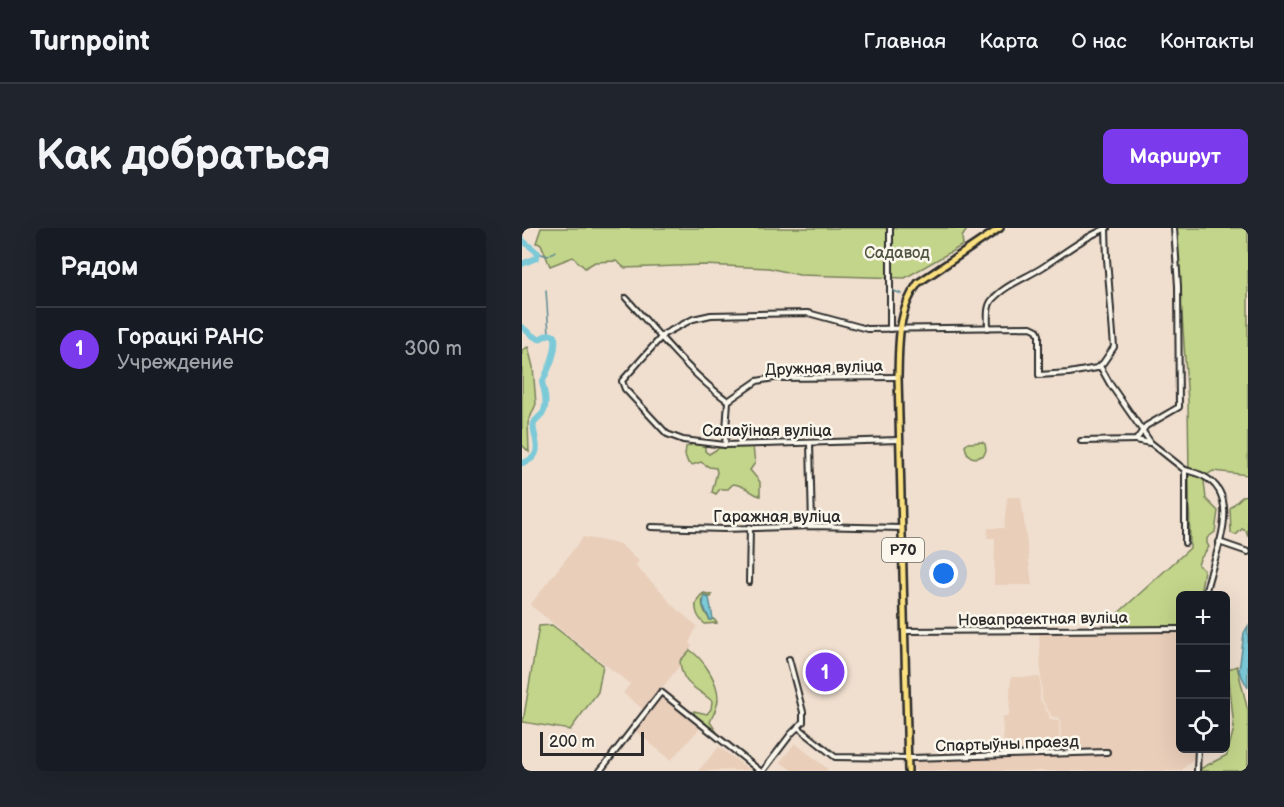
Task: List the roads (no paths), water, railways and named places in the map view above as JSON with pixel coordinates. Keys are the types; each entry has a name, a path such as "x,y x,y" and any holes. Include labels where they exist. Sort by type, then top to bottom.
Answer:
{"main road":[{"name":"Р70","path":"908,771 898,377 899,329 906,302 918,283 1000,228"}],"street":[{"path":"890,228 890,329"},
{"path":"661,337 693,320 722,315 808,313 839,320 859,328 899,329 988,328 1031,327 1037,330 1039,337 1039,375 1081,372 1100,366 1112,351 1115,342 1110,315 1107,228 1074,245 990,301 988,328"},
{"path":"1136,440 1141,430 1153,420 1179,407 1178,286 1174,228"},
{"path":"626,298 689,368 728,401 725,445"},
{"name":"Салаўіная вуліца","path":"661,337 629,372 622,384 667,434 683,440 725,445 900,440"},
{"path":"1100,366 1151,443 1185,470 1204,476 1214,484 1224,501 1225,520 1205,591"},
{"name":"Дружная вуліца","path":"728,401 747,386 765,378 898,377"},
{"path":"1081,441 1136,440 1151,443"},
{"path":"810,443 812,526"},
{"path":"1185,470 1185,543"},
{"name":"Гаражная вуліца","path":"651,527 902,528"},
{"path":"749,582 750,527"},
{"path":"1219,542 1248,552"},
{"name":"Новапраектная вуліца","path":"905,631 1176,629"},
{"path":"600,771 661,692 762,771 803,722 803,712 789,659"},
{"name":"Спартыўны праезд","path":"799,728 835,757 907,758 1107,752"},
{"path":"1197,771 1198,753"}],"water":[{"path":"704,596 709,598 713,619 710,620 703,605"},
{"path":"1248,626 1248,688 1239,671 1244,633"}],"waterway":[{"path":"522,240 538,253 536,258 522,264"},
{"path":"538,253 548,256 555,251"},
{"path":"546,290 549,334"},
{"path":"894,291 902,294"},
{"path":"522,327 539,339 549,334 555,336 552,360 542,383 545,408 533,427 537,450 530,460 522,463"}],"place":[{"name":"Горацкі РАНС","path":"825,672"}],"park label":[{"name":"Садавод","path":"897,252"}]}
